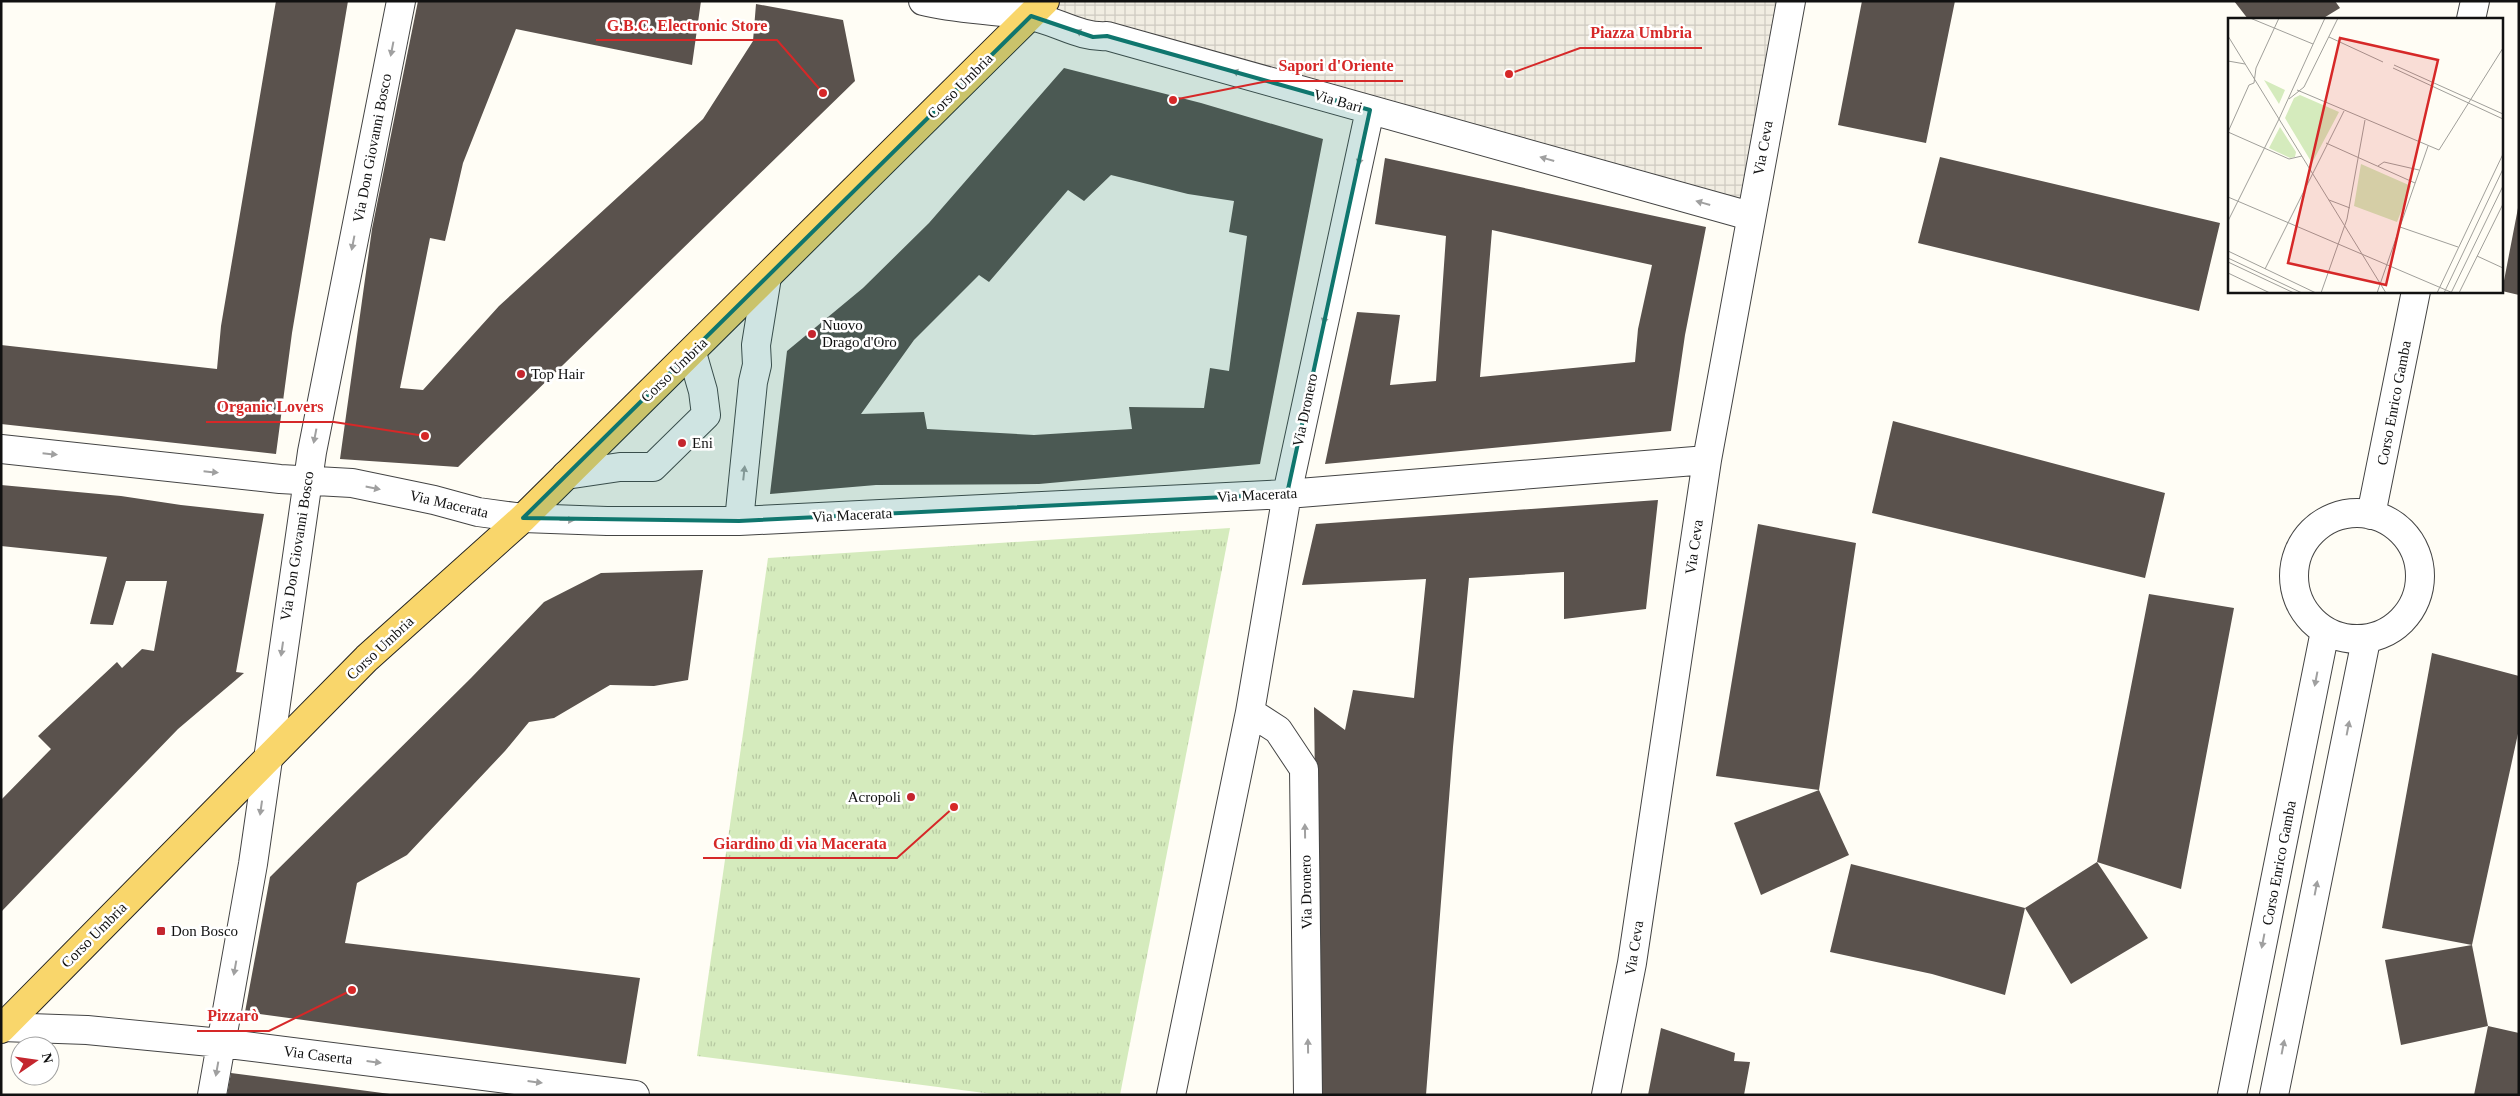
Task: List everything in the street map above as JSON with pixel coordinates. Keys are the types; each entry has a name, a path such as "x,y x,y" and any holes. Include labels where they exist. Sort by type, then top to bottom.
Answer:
{"main road":[{"name":"Corso Umbria","path":"2,1028 367,658 523,518 1038,9"}],"street":[{"name":"Via Don Giovanni Bosco","path":"212,1095 253,864 307,480 402,1"},
{"name":"Via Bari","path":"923,1 945,6 1038,9 1093,37 1107,36 1750,216"},
{"name":"Via Ceva","path":"1606,1095 1632,963 1707,460 1750,216 1791,1"},
{"path":"2471,18 2475,1"},
{"name":"Via Dronero","path":"1171,1095 1250,712 1287,494 1370,110"},
{"path":"739,521 752,382 757,365 756,345 768,277"},
{"name":"Corso Enrico Gamba","path":"2371,515 2416,292"},
{"path":"566,475 620,467 653,467 706,415 703,391 692,353"},
{"name":"Via Macerata","path":"1,449 280,479 352,484 434,500 478,512 523,518 739,521 1287,494 1707,460"},
{"path":"2349,514 2371,515 2394,524 2403,532 2416,551 2421,578 2412,609 2393,629 2366,640 2346,639 2326,631 2304,612 2296,594 2294,572 2296,559 2306,539 2316,529 2334,518 2349,514"},
{"name":"Corso Enrico Gamba","path":"2232,1095 2326,631"},
{"path":"2274,1095 2366,640"},
{"name":"Via Dronero","path":"1250,712 1278,730 1304,769 1308,1095"},
{"name":"Via Caserta","path":"2,1028 87,1030 221,1042 635,1095"}],"highlighted area":[{"path":"1031,16 1093,37 1107,36 1370,110 1287,494 739,521 523,518"}],"green space":[{"path":"1230,528 1120,1095 1000,1095 697,1056 768,558"}],"shaded area":[{"path":"1045,1 1791,1 1750,216 1031,16"}],"building":[{"path":"276,1 348,1 292,333 276,454 1,424 1,345 217,369 221,326"},
{"path":"418,1 701,1 692,65 516,29 463,163 445,241 430,238 400,388 423,390 499,306 703,119 753,41 756,4 843,20 855,81 458,467 340,459 372,229"},
{"path":"1862,1 1955,1 1926,143 1838,125"},
{"path":"2234,1 2335,1 2340,8 2324,18 2247,18"},
{"path":"1064,68 1201,103 1323,139 1260,464 1039,484 876,485 770,494 787,351 863,288 929,223","holes":["1111,175 1188,194 1234,201 1229,232 1247,236 1229,371 1210,368 1204,408 1129,407 1132,429 1034,435 927,429 924,412 861,414 914,340 979,275 989,282 1068,190 1084,201"]},
{"path":"1940,157 2220,223 2199,311 1918,243"},
{"path":"1385,158 1706,227 1685,335 1671,431 1325,464 1357,312 1400,315 1390,385 1436,381 1446,236 1375,224","holes":["1492,230 1652,265 1638,329 1635,362 1480,377"]},
{"path":"2519,208 2519,295 2502,291"},
{"path":"1893,421 2165,493 2145,578 1872,513"},
{"path":"1,485 121,496 264,514 236,672 244,673 178,729 1,912 1,800 51,749 38,736 117,662 122,668 142,649 154,651 167,581 126,581 113,625 90,624 107,557 1,546"},
{"path":"1658,500 1646,609 1564,619 1564,572 1469,578 1453,747 1426,1095 1319,1095 1314,707 1345,730 1353,690 1414,698 1426,579 1302,585 1316,524"},
{"path":"1758,524 1856,543 1819,790 1716,776"},
{"path":"703,570 688,680 654,686 610,685 554,718 529,722 505,751 407,855 357,883 345,943 640,978 626,1064 245,1012 270,877 471,678 544,602 601,573"},
{"path":"2149,594 2234,608 2181,889 2097,862"},
{"path":"2432,653 2519,676 2519,729 2472,945 2382,928"},
{"path":"1819,790 1849,855 1761,895 1734,823"},
{"path":"2097,862 2148,938 2071,984 2025,908"},
{"path":"1851,864 2025,908 2005,995 1932,974 1830,952"},
{"path":"2472,945 2488,1026 2401,1045 2385,960"},
{"path":"2488,1026 2519,1033 2519,1095 2474,1095"},
{"path":"1661,1028 1735,1053 1734,1061 1750,1062 1744,1095 1648,1095"},
{"path":"231,1073 390,1094 390,1095 227,1095"}],"place":[{"name":"Piazza Umbria","path":"1509,74"},
{"name":"G.B.C. Electronic Store","path":"823,93"},
{"name":"Sapori d'Oriente","path":"1173,100"},
{"name":"Nuovo Drago d'Oro","path":"812,334"},
{"name":"Top Hair","path":"521,374"},
{"name":"Organic Lovers","path":"425,436"},
{"name":"Eni","path":"682,443"},
{"name":"Acropoli","path":"911,797"},
{"name":"Giardino di via Macerata","path":"954,807"},
{"name":"Don Bosco","path":"161,931"},
{"name":"Pizzarò","path":"352,990"}]}
